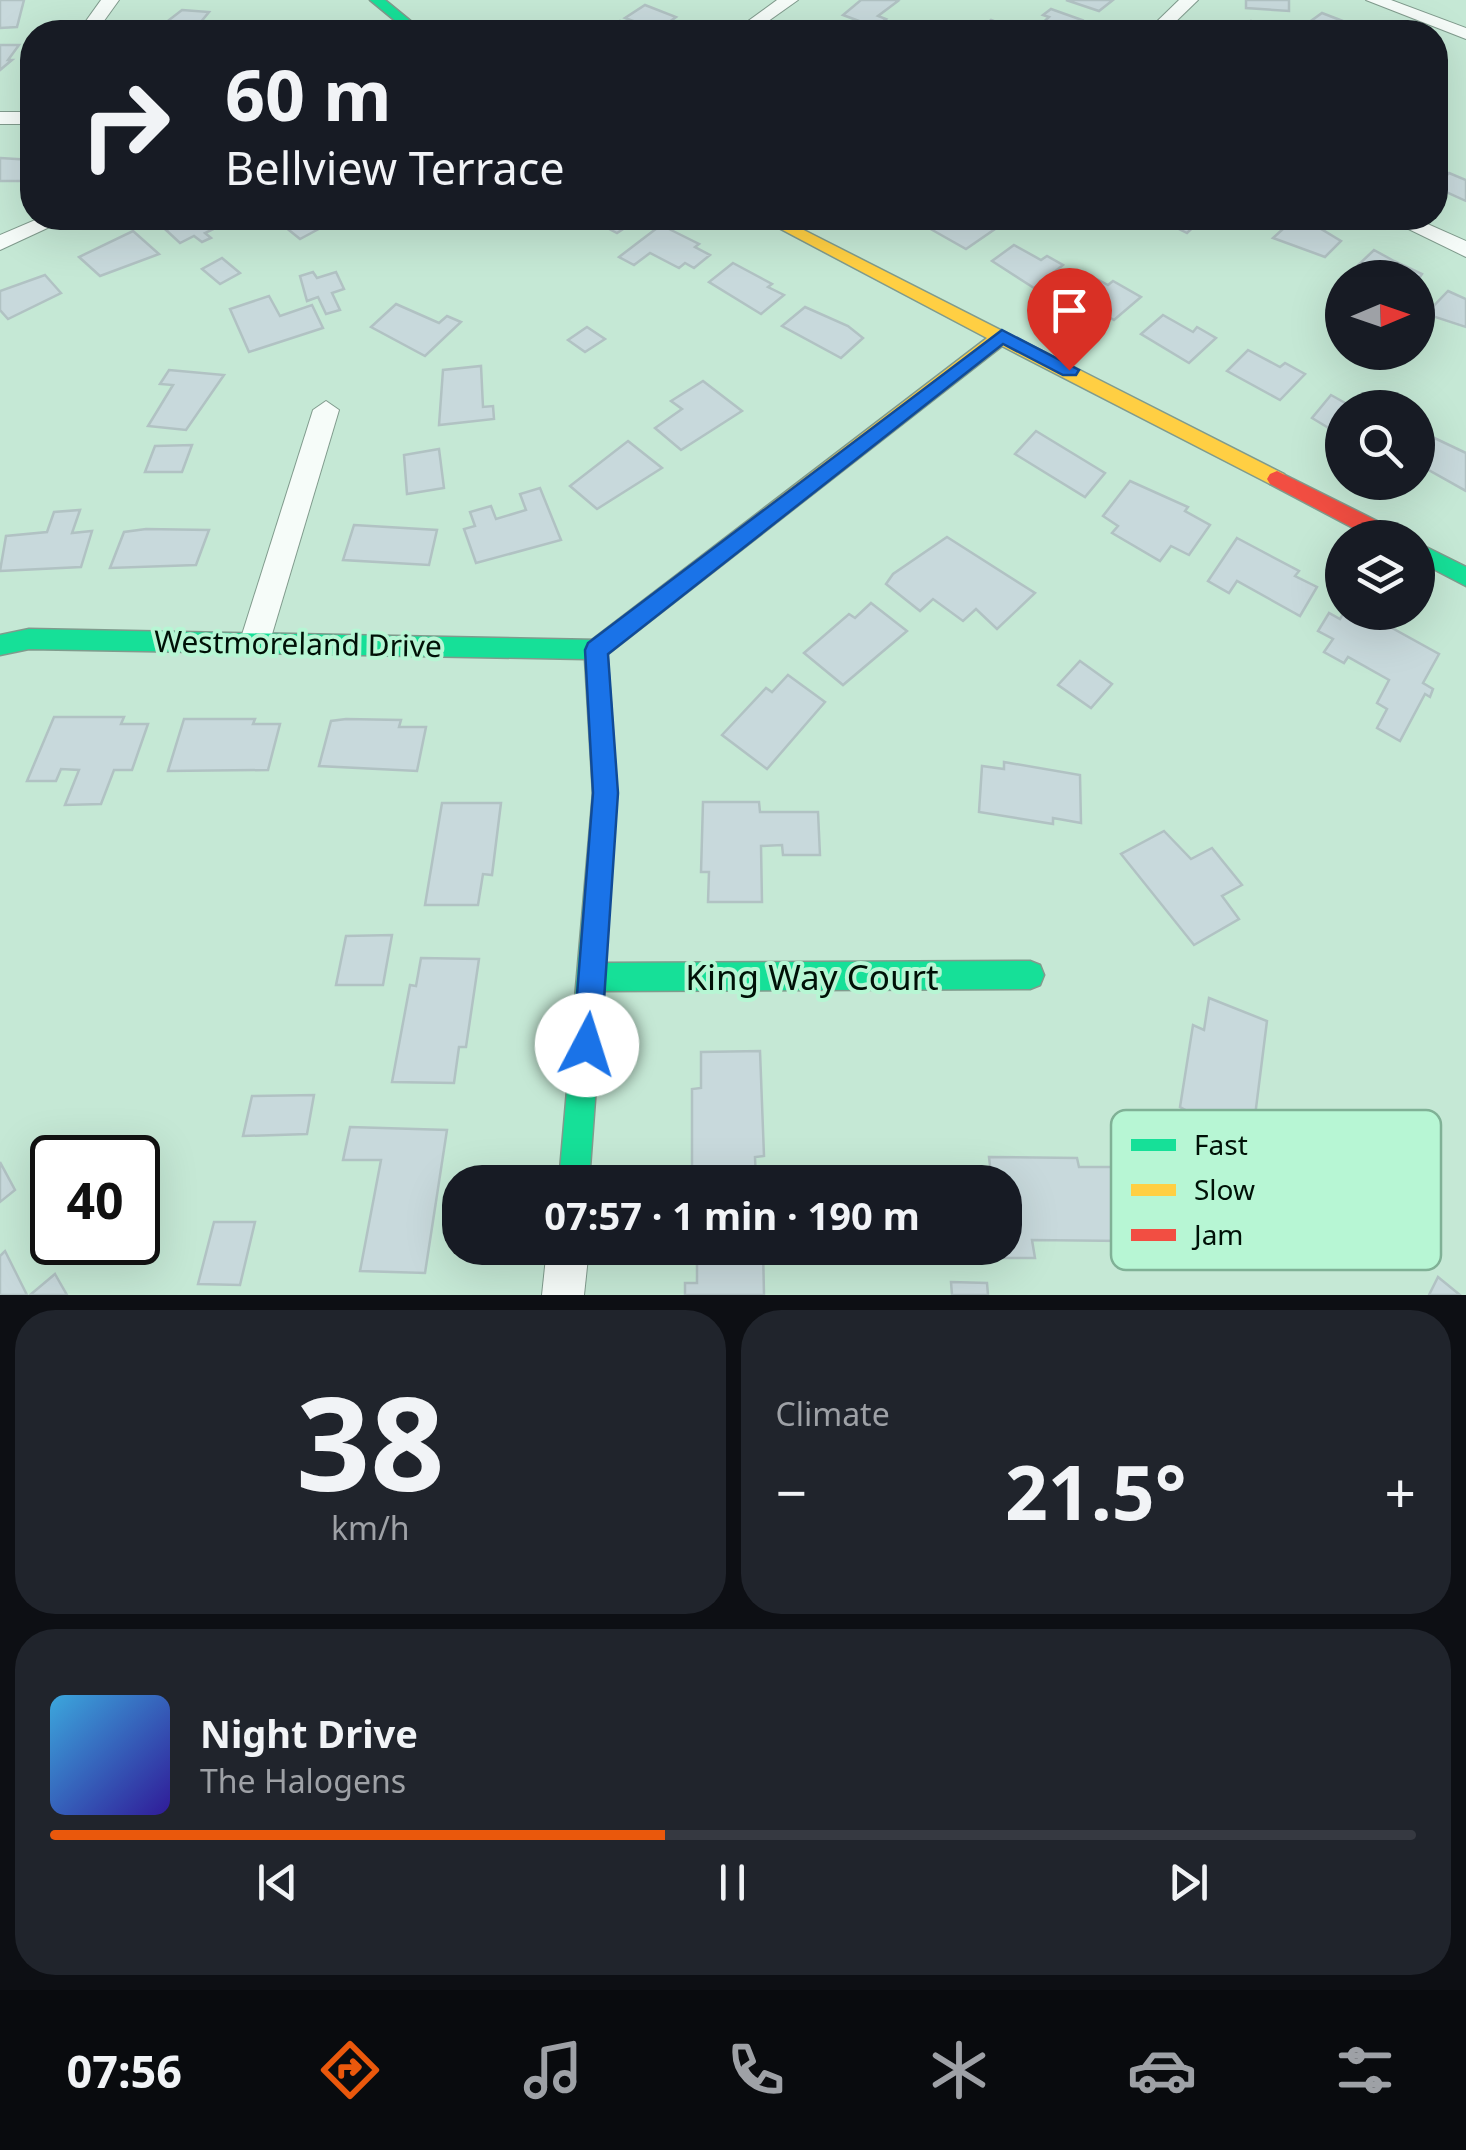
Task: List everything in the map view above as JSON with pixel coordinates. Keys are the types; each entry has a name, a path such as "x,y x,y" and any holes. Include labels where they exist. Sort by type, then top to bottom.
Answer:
{"street":[{"path":"377,0 402,20"},
{"path":"760,20 789,0"},
{"path":"1168,20 1190,0"},
{"path":"1375,0 1429,20"},
{"path":"0,243 30,230"},
{"path":"792,230 1357,520"},
{"path":"1423,230 1466,250"},
{"path":"576,1165 594,976 605,793 596,650 1002,336"},
{"path":"255,641 326,410"},
{"path":"1435,560 1466,577"},
{"name":"Westmoreland Drive","path":"0,645 29,639 596,650"},
{"name":"King Way Court","path":"594,976 1030,975"},
{"path":"564,1295 567,1265"}],"building":[{"path":"0,0 24,0 17,27 0,28"},
{"path":"861,0 898,1 878,16 885,20 856,20 843,15"},
{"path":"1066,0 1113,0 1099,11"},
{"path":"1246,0 1289,0 1289,11 1246,8"},
{"path":"645,5 676,17 672,20 625,18"},
{"path":"1051,9 1082,20 1046,20 1049,17 1043,15"},
{"path":"182,10 209,12 202,20 169,20"},
{"path":"1322,13 1340,20 1312,20"},
{"path":"0,45 19,45 8,60 12,60 0,70"},
{"path":"0,158 20,159 20,181 0,181"},
{"path":"1448,174 1466,180 1466,201 1448,193"},
{"path":"166,230 211,230 205,233 211,238 202,242 194,236 180,243"},
{"path":"289,230 317,230 300,239"},
{"path":"654,230 671,230 699,244 695,247 710,255 694,268 685,263 679,268 650,253 634,265 619,257"},
{"path":"932,230 994,230 966,249"},
{"path":"1282,230 1323,230 1341,241 1325,257 1273,238"},
{"path":"133,231 159,254 100,276 79,257"},
{"path":"1014,245 1041,260 1047,256 1063,265 1034,288 992,261"},
{"path":"1374,250 1392,260 1364,260"},
{"path":"222,258 240,273 220,284 202,269"},
{"path":"733,263 784,295 761,314 709,282"},
{"path":"313,272 317,278 336,272 344,289 332,293 340,310 326,314 318,297 307,301 300,276"},
{"path":"45,275 61,293 8,319 0,310 0,291"},
{"path":"1091,276 1108,285 1113,281 1141,297 1114,320 1068,294"},
{"path":"1448,291 1466,299 1466,327 1435,317 1435,305"},
{"path":"269,296 280,316 312,305 323,328 249,352 230,309"},
{"path":"396,304 439,323 447,316 461,322 425,356 371,327"},
{"path":"805,307 848,326 863,338 841,358 782,326"},
{"path":"1163,315 1193,332 1197,327 1216,338 1189,363 1141,334"},
{"path":"587,327 605,339 585,352 568,340"},
{"path":"1248,350 1280,367 1285,363 1305,374 1280,400 1227,371"},
{"path":"481,366 483,407 493,406 494,419 439,425 443,370"},
{"path":"169,370 224,375 186,430 148,426 173,385 160,384"},
{"path":"703,381 742,411 681,450 655,428 682,409 671,401"},
{"path":"1325,402 1325,426 1312,418"},
{"path":"1036,431 1105,473 1085,497 1015,454"},
{"path":"1435,438 1466,453 1466,491 1435,474"},
{"path":"628,441 662,468 597,509 570,486"},
{"path":"192,445 182,472 145,472 155,446"},
{"path":"439,449 444,488 407,494 404,455"},
{"path":"1130,481 1188,507 1185,511 1210,525 1189,555 1171,546 1160,561 1112,533 1118,526 1103,516"},
{"path":"540,488 561,540 476,563 464,529 475,526 470,512 491,506 496,519 526,510 520,494"},
{"path":"80,510 72,533 92,531 81,567 0,571 6,536 47,532 54,512"},
{"path":"354,525 437,530 429,565 343,560"},
{"path":"209,530 196,565 110,568 124,532"},
{"path":"947,537 1035,593 997,629 976,609 963,621 933,599 920,611 886,584 893,574"},
{"path":"1237,538 1299,571 1295,576 1317,587 1300,616 1237,581 1229,593 1208,581"},
{"path":"871,603 907,631 843,685 804,653 849,614 855,618"},
{"path":"1325,620 1325,630 1396,630 1439,654 1423,683 1433,689 1430,697 1425,694 1400,741 1377,728 1387,709 1377,703 1389,680 1348,657 1344,663 1324,652 1333,639 1318,631"},
{"path":"1080,661 1112,684 1091,708 1058,685"},
{"path":"788,675 825,702 767,769 722,735 766,688 772,692"},
{"path":"54,717 124,717 121,724 148,724 132,770 114,770 101,804 65,805 79,770 61,769 56,781 27,781"},
{"path":"184,719 255,719 253,724 280,724 268,770 168,771"},
{"path":"401,720 399,727 426,727 417,771 319,766 331,721"},
{"path":"1004,762 1080,775 1081,823 1053,818 1053,824 979,812 982,766 1004,769"},
{"path":"703,802 759,802 760,812 818,812 820,855 783,855 782,845 761,846 762,902 708,902 709,872 701,872"},
{"path":"442,803 501,803 492,875 483,874 478,905 425,905"},
{"path":"1164,831 1191,859 1212,848 1242,885 1222,896 1239,919 1194,945 1121,854"},
{"path":"392,935 383,985 336,985 346,936"},
{"path":"421,958 479,959 466,1047 459,1047 454,1083 392,1082 410,985 416,986"},
{"path":"1209,998 1267,1021 1256,1110 1180,1107 1193,1025 1204,1030"},
{"path":"760,1051 764,1156 755,1157 755,1165 692,1165 692,1089 701,1088 701,1052"},
{"path":"314,1095 307,1134 243,1136 252,1096"},
{"path":"350,1127 447,1130 425,1273 360,1271 381,1160 343,1160"},
{"path":"989,1157 1077,1158 1079,1167 1111,1167 1111,1241 1032,1240 1035,1258 1022,1258 1022,1165 990,1165"},
{"path":"0,1162 15,1190 0,1202"},
{"path":"214,1222 255,1222 240,1285 198,1284"},
{"path":"5,1251 27,1295 0,1295 0,1256"},
{"path":"697,1265 763,1265 764,1295 685,1295 685,1283 697,1283"},
{"path":"55,1274 67,1295 30,1295"},
{"path":"1438,1277 1460,1295 1429,1295"},
{"path":"951,1282 987,1283 988,1295 952,1295"}],"traffic: fast":[{"path":"377,0 402,20"},
{"path":"1435,560 1466,577"},
{"path":"0,645 29,639 596,650"},
{"path":"575,1165 605,793 596,650"},
{"path":"594,977 1030,975"}],"traffic: slow":[{"path":"791,230 1277,479"},
{"path":"596,650 1002,336"}],"traffic: jam":[{"path":"1277,479 1357,520"}],"route":[{"path":"587,1045 605,793 596,650 1002,336 1069,370"}]}
